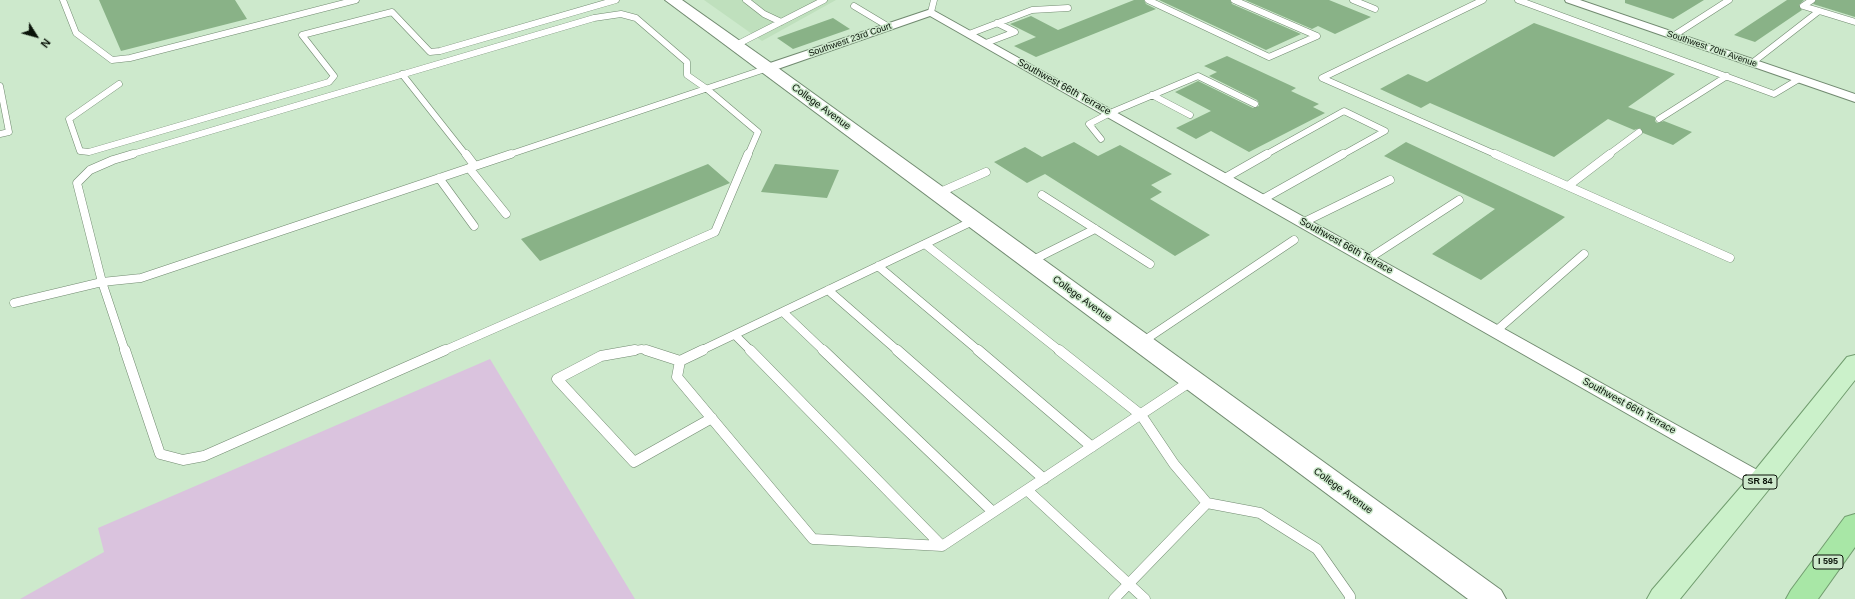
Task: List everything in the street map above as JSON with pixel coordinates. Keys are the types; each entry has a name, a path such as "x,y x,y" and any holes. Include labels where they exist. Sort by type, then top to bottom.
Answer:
{"highway":[{"name":"I 595","path":"1801,599 1855,525"}],"main road":[{"name":"SR 84","path":"1662,599 1762,481 1855,363"}],"street":[{"name":"College Avenue","path":"672,0 768,68 1491,599"},
{"name":"Southwest 70th Avenue","path":"1573,0 1855,98"},
{"name":"Southwest 23rd Court","path":"768,68 889,27 933,6"},
{"name":"Southwest 66th Terrace","path":"933,6 969,34 1762,481"}],"lane":[{"path":"63,0 76,33 112,60 130,58 356,0"},
{"path":"329,0 334,6"},
{"path":"588,0 596,6"},
{"path":"119,84 69,119 80,151 89,152 329,82 334,76 302,35 392,12 430,52 616,0"},
{"path":"746,0 764,14 781,22"},
{"path":"736,45 824,0"},
{"path":"1148,0 1269,57 1317,36 1234,0"},
{"path":"1353,0 1375,9"},
{"path":"1483,0 1322,78 1730,258"},
{"path":"1518,0 1774,94 1800,79"},
{"path":"1673,36 1729,0"},
{"path":"1812,0 1803,6 1855,22"},
{"path":"854,6 889,27"},
{"path":"969,34 1032,10 1068,8"},
{"path":"1752,63 1819,11"},
{"path":"621,14 636,18 687,62 687,75 707,88 758,132 715,232 204,456 183,460 160,454 102,282 76,183 90,170 113,160 402,74 594,18 621,14"},
{"path":"986,43 1015,32 997,23"},
{"path":"14,304 102,282 141,278 768,68"},
{"path":"402,74 506,214"},
{"path":"1101,139 1089,124 1110,113 1198,76 1255,104"},
{"path":"1659,119 1727,76"},
{"path":"0,86 9,132 0,134"},
{"path":"1152,95 1190,114"},
{"path":"1225,178 1344,111 1385,131 1263,200"},
{"path":"1568,186 1639,132"},
{"path":"938,193 986,172"},
{"path":"439,178 474,226"},
{"path":"1304,222 1390,180"},
{"path":"1042,195 1150,264"},
{"path":"1368,259 1459,200"},
{"path":"712,418 634,462 557,379 601,356 642,348 680,361 975,220"},
{"path":"1030,261 1095,229"},
{"path":"1141,342 1294,240"},
{"path":"925,244 1141,415 1174,464 1207,503 1260,513 1317,550 1350,596 1350,599"},
{"path":"1496,331 1584,254"},
{"path":"878,266 1092,447"},
{"path":"828,290 1044,479"},
{"path":"783,312 993,512"},
{"path":"734,335 942,546"},
{"path":"680,361 677,377 813,539 942,546 1193,380"},
{"path":"1027,490 1145,599"},
{"path":"1114,599 1207,503"}],"shaded area":[{"path":"704,0 836,0 762,41"},
{"path":"490,359 635,599 20,599 104,552 98,528"}],"building":[{"path":"99,0 235,0 247,19 121,51"},
{"path":"1134,0 1144,0 1146,4 1156,9 1036,57 1014,46 1036,37 1010,24 1031,16 1058,30"},
{"path":"1159,0 1230,0 1232,4 1301,34 1266,50"},
{"path":"1245,0 1329,0 1371,17 1335,34 1318,26 1312,29"},
{"path":"1625,0 1704,0 1673,19 1625,3"},
{"path":"1787,0 1804,0 1799,5 1802,10 1755,42 1734,35"},
{"path":"1816,0 1855,0 1855,17 1813,4"},
{"path":"833,18 850,29 793,49 777,38"},
{"path":"1534,23 1675,74 1628,107 1655,117 1655,121 1657,123 1664,121 1692,132 1673,145 1643,133 1640,128 1634,130 1608,119 1554,157 1430,103 1421,108 1380,89 1408,74 1427,82"},
{"path":"1227,56 1296,88 1291,91 1319,104 1313,107 1325,113 1249,152 1211,131 1196,139 1176,128 1211,111 1175,92 1198,81 1253,108 1259,106 1257,100 1209,76 1217,72 1204,66"},
{"path":"1074,142 1098,156 1120,145 1172,174 1151,185 1162,192 1150,199 1210,235 1175,256 1045,174 1027,183 994,162 1025,147 1042,157"},
{"path":"1406,142 1565,217 1481,280 1432,254 1495,209 1384,156"},
{"path":"708,164 730,183 540,261 521,239"},
{"path":"775,164 839,170 827,198 761,192"}]}
